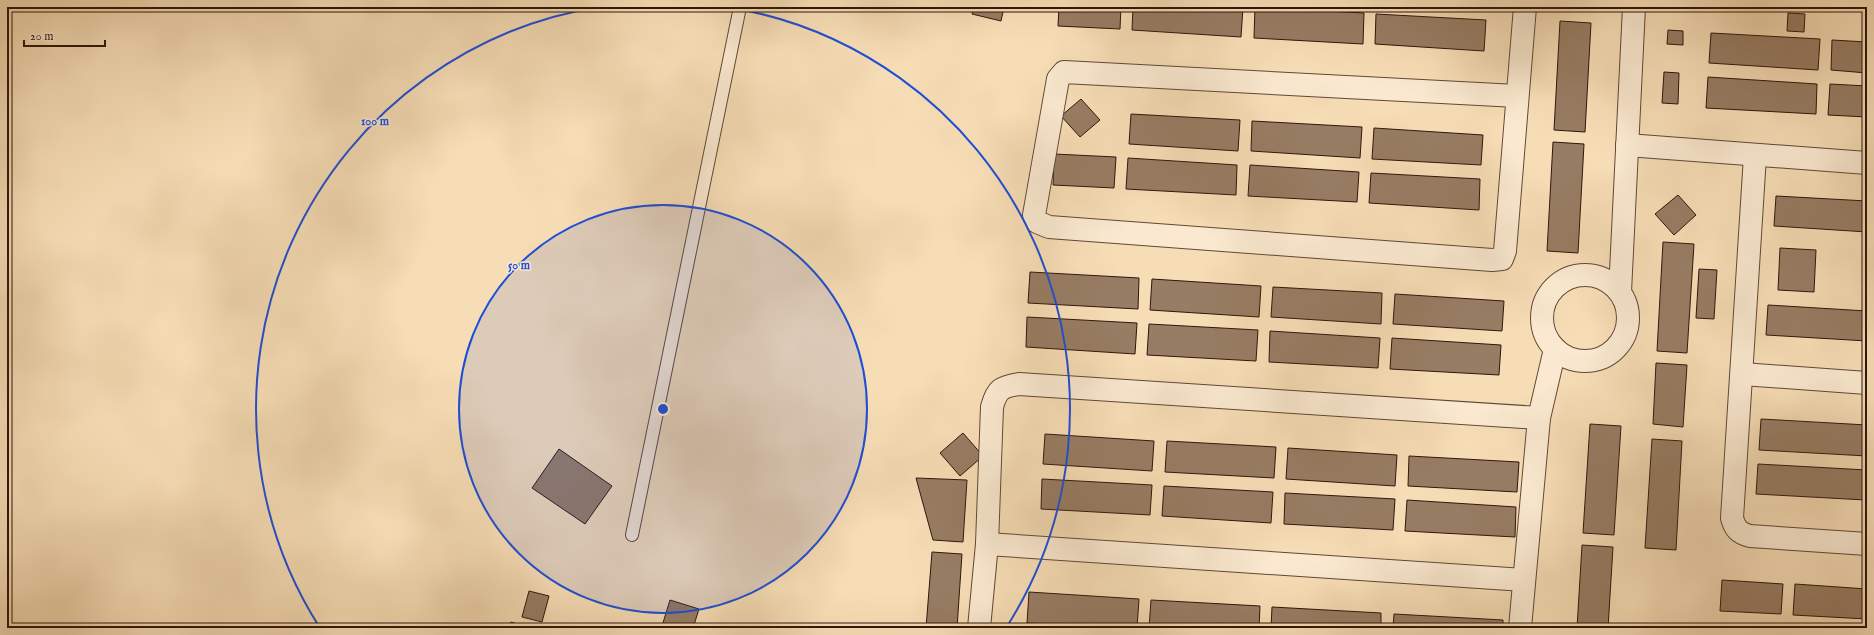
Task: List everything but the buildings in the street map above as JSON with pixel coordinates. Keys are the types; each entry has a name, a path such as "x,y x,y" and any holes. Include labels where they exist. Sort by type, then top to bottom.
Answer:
{"street":[{"path":"1517,96 1064,72 1058,79 1034,215 1036,222 1049,227 1497,260 1502,259 1505,251 1525,7"},
{"path":"1620,292 1634,7"},
{"path":"1627,145 1755,156 1867,163"},
{"path":"1755,156 1732,518 1737,530 1750,536 1867,544"},
{"path":"1582,274 1596,276 1603,279 1609,282 1620,292 1626,304 1628,318 1626,332 1619,344 1614,349 1608,354 1595,360 1581,361 1567,357 1555,349 1547,338 1542,324 1542,310 1547,296 1556,285 1568,278 1582,274"},
{"path":"1520,628 1539,418 1555,349"},
{"path":"1742,374 1867,383"},
{"path":"979,628 987,544 992,407 995,395 1000,389 1007,386 1019,384 1539,418"},
{"path":"987,544 1524,580"}],"lane":[{"path":"632,535 740,7"}]}
